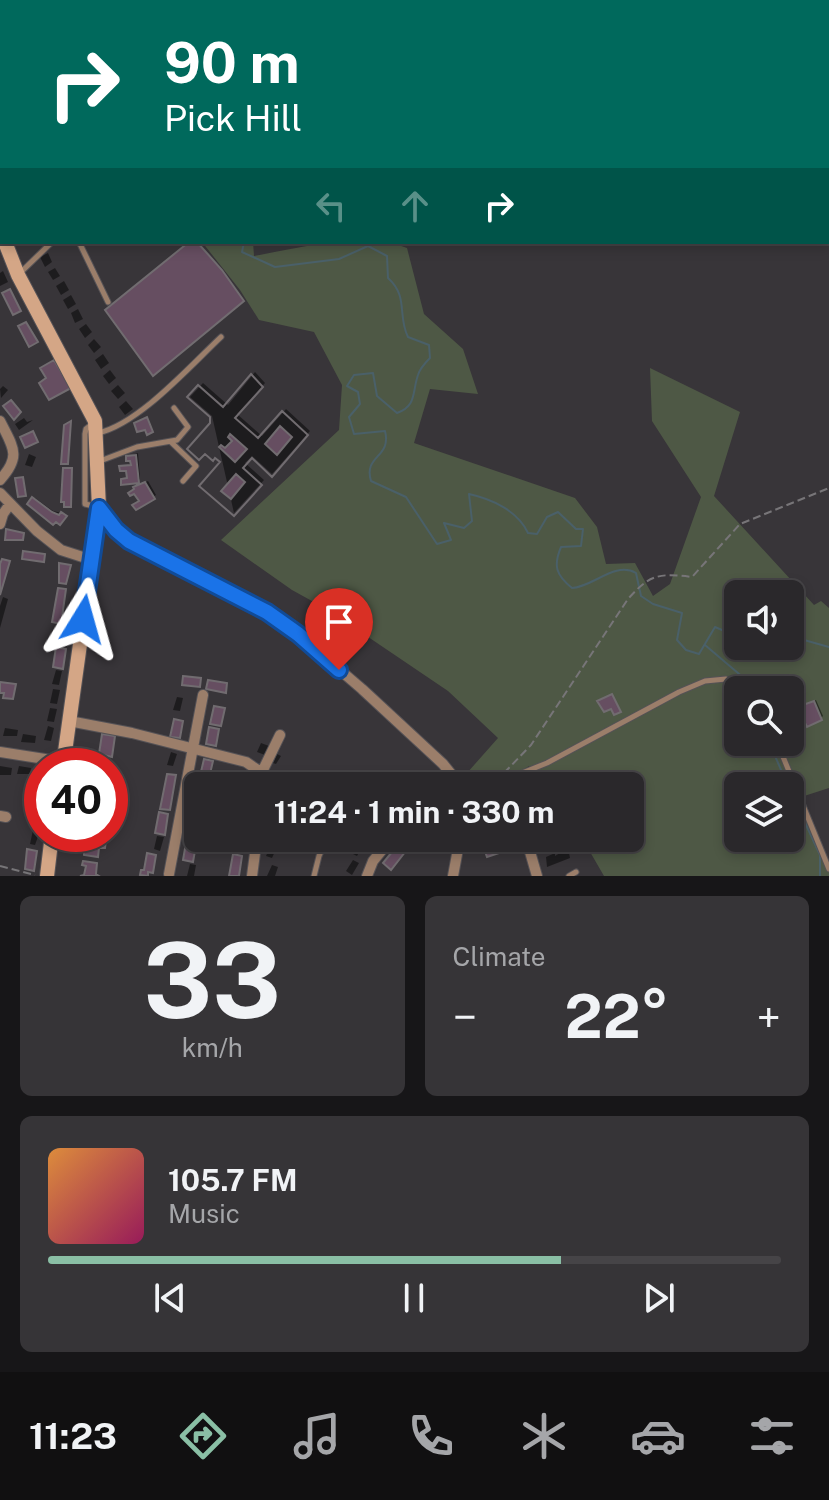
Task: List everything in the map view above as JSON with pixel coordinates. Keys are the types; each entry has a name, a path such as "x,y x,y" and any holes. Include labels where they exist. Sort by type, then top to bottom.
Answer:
{"street":[{"path":"4,251 96,428 99,508 65,748"},
{"path":"0,421 13,447 14,459 11,469 0,480"},
{"path":"0,493 37,531 61,550 92,560"},
{"path":"0,524 10,504"},
{"path":"99,508 129,541 251,603 298,634 362,689 450,772"},
{"path":"169,874 203,695"},
{"path":"69,721 132,733 246,762 262,772 280,735"},
{"path":"0,752 24,757"},
{"path":"47,876 50,852"},
{"path":"252,876 255,852"},
{"path":"367,876 379,852"},
{"path":"453,876 457,852"},
{"path":"528,852 529,862 537,876"}],"lane":[{"path":"18,275 50,244"},
{"path":"80,244 108,302"},
{"path":"99,508 85,504 86,429 112,430 164,391 221,337"},
{"path":"99,462 137,447 177,440 188,427 174,408"},
{"path":"171,442 196,466 183,481"},
{"path":"525,772 679,692 705,681 724,679"},
{"path":"783,756 829,869"},
{"path":"314,876 321,852"},
{"path":"569,876 576,872"}],"path":[{"path":"505,772 531,745 628,599 644,581 666,574 692,577 740,524 829,488"},
{"path":"0,866 40,876"}],"green space":[{"path":"204,244 253,244 254,256 321,244 393,244 407,248 424,314 463,349 478,394 430,389 414,443 575,498 597,527 606,564 635,563 653,596 670,584 701,497 652,421 650,368 740,412 714,496 791,580 724,580 724,660 804,660 804,594 814,605 821,601 829,608 829,788 804,796 804,772 724,772 724,852 804,852 804,804 829,864 829,876 604,876 590,852 644,852 644,772 534,772 529,766 519,772 468,772 498,738 448,691 346,622 338,619 316,641 307,636 330,611 292,590 221,540 339,430 342,385 314,332 259,320"}],"building":[{"path":"187,244 199,244 244,301 153,376 105,310"},
{"path":"10,289 21,311 13,315 2,293"},
{"path":"26,322 38,342 29,347 18,326"},
{"path":"54,360 71,388 49,400 39,383 46,378 40,368"},
{"path":"251,374 263,387 235,418 258,438 282,411 308,435 272,477 252,458 243,468 262,485 234,516 199,486 220,462 215,458 213,461 205,454 199,460 187,449 210,423 210,417 187,397 198,385 223,407","holes":["280,426 292,437 277,455 265,444","230,434 247,449 235,462 219,447 225,448 232,441 228,437","236,474 245,482 231,499 221,491"]},
{"path":"251,374 263,387 235,418 258,438 282,411 308,435 272,477 252,458 243,468 262,485 234,516 199,486 220,462 215,458 213,461 205,454 199,460 187,449 210,423 210,417 187,397 198,385 223,407"},
{"path":"11,400 21,412 14,420 3,406"},
{"path":"147,417 153,432 147,435 145,430 137,432 134,423"},
{"path":"71,421 68,464 61,464 64,425"},
{"path":"33,431 38,442 25,448 20,437"},
{"path":"136,455 139,483 121,485 121,479 127,478 126,471 120,471 119,466 131,465 130,461 126,461 126,456"},
{"path":"63,468 72,468 71,507 64,507 64,502 61,502"},
{"path":"23,477 26,496 18,497 15,478"},
{"path":"145,482 155,499 136,510 132,505 139,501 134,494 130,496 128,493"},
{"path":"32,497 52,512 67,516 60,525 56,522 53,525 27,504"},
{"path":"6,529 24,533 23,540 5,540"},
{"path":"23,551 45,554 44,562 22,559"},
{"path":"2,559 10,561 0,595 0,564"},
{"path":"59,563 71,565 66,584 59,583"},
{"path":"58,588 66,589 61,624 52,622"},
{"path":"56,647 66,649 63,669 53,667"},
{"path":"183,676 201,678 200,687 182,685"},
{"path":"208,680 227,683 226,693 206,689"},
{"path":"0,682 16,684 13,699 3,698"},
{"path":"612,694 621,712 614,715 611,709 604,712 597,701"},
{"path":"814,701 822,720 807,727 804,705"},
{"path":"214,706 225,708 221,726 210,724"},
{"path":"174,719 183,721 180,738 170,737"},
{"path":"209,727 219,729 216,746 206,744"},
{"path":"102,734 115,736 113,748 100,748"},
{"path":"204,759 213,761 210,772 201,772"},
{"path":"167,774 176,775 170,810 160,809"},
{"path":"159,812 168,814 165,835 155,833"},
{"path":"27,852 37,852 34,871 25,869"},
{"path":"84,852 99,852 98,857 84,855"},
{"path":"184,852 195,852 193,862 183,860"},
{"path":"392,852 405,852 391,870 383,863"},
{"path":"485,852 502,852 487,857"},
{"path":"147,853 156,855 153,873 140,875 144,870"},
{"path":"233,854 242,856 239,876 229,876"},
{"path":"83,861 97,863 96,874 99,876 80,876 84,875 86,866 82,865"}],"waterway":[{"path":"244,244 242,252 275,267 339,259 368,246 387,256 388,278 401,299 408,337 429,345 430,358 419,372 411,402 397,413 377,396 373,373 354,375 347,386 358,392 360,404 349,417 354,434 385,431 385,447 371,466 371,481 406,497 437,544 451,540 444,523 464,528 472,521 469,494 503,507 518,518 528,533 537,534 547,517 558,512 576,529 583,529 581,546 561,547 557,560 559,574 572,588 612,572 628,570 636,573 641,596 653,604 682,613 677,640 686,650 699,654 715,627 724,631"},
{"path":"804,640 829,647"},
{"path":"705,645 742,676"},
{"path":"775,756 782,772"},
{"path":"804,820 820,855 820,876"}],"route":[{"path":"83,619 99,508 129,541 267,612 339,670"}]}
